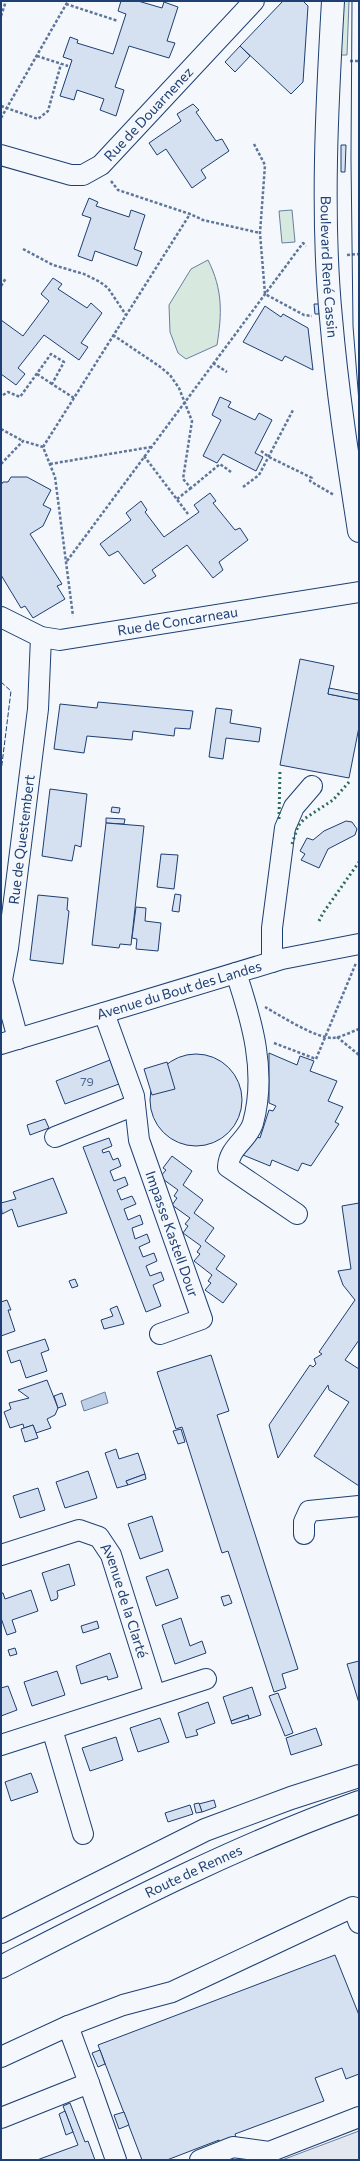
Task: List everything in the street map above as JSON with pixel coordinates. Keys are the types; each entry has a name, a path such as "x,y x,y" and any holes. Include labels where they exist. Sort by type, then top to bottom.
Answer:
{"main road":[{"name":"Boulevard René Cassin","path":"333,1 327,190 331,318 359,531"},
{"path":"1,1932 205,1830 291,1798 359,1776"},
{"name":"Route de Rennes","path":"1,1967 190,1872 293,1827 359,1802"},
{"path":"1,1916 18,1909 44,1910"}],"street":[{"name":"Rue de Douarnenez","path":"1,155 71,175 83,175 101,165 254,1"},
{"name":"Rue de Concarneau","path":"1,617 41,637 60,640 359,592"},
{"name":"Rue de Questembert","path":"10,1041 1,980 8,948 38,709 41,637"},
{"path":"272,962 272,928 285,828 294,807 312,786"},
{"name":"Avenue du Bout des Landes","path":"10,1041 272,962 358,952"},
{"path":"236,973 248,1010 253,1034 258,1072 259,1097 252,1125 229,1156 228,1167 297,1214"},
{"name":"Impasse Kastell Dour","path":"104,1013 134,1096 140,1140 202,1319 160,1334"},
{"path":"55,1137 135,1105"},
{"path":"304,1534 304,1522 309,1511 359,1506"},
{"name":"Avenue de la Clarté","path":"1,1555 80,1530 99,1537 111,1555 155,1695"},
{"path":"1,1745 206,1680"},
{"path":"52,1729 82,1834"},
{"path":"1,2057 68,2026 123,2005 172,1992 353,1907 359,1923"},
{"path":"68,2026 116,2160"},
{"path":"1,2118 89,2082"},
{"path":"200,2160 234,2147 270,2152 359,2117"}],"path":[{"path":"1,16 6,1"},
{"path":"1,118 68,1"},
{"path":"66,4 118,21"},
{"path":"37,56 68,66"},
{"path":"1,106 38,119 48,111 61,64"},
{"path":"254,144 266,165 260,233 265,294"},
{"path":"101,165 118,190 190,214 203,220 260,233"},
{"path":"43,447 190,214"},
{"path":"67,561 302,244 309,250"},
{"path":"23,248 53,265 84,274 100,282 108,288 126,315"},
{"path":"346,255 359,254"},
{"path":"1,286 6,278"},
{"path":"265,294 304,316 331,318"},
{"path":"113,336 170,375 179,388 192,421 183,479 191,488"},
{"path":"3,395 8,392 20,397 51,354 64,362 52,384"},
{"path":"213,363 227,372"},
{"path":"37,374 74,398"},
{"path":"243,488 259,475 293,410"},
{"path":"1,429 22,441 43,447"},
{"path":"1,464 22,441"},
{"path":"43,447 55,477 74,616"},
{"path":"50,464 151,447"},
{"path":"261,451 269,457 312,478 310,482 337,496 353,493"},
{"path":"144,456 188,514"},
{"path":"176,499 220,464 231,472"},
{"path":"253,1034 316,1059 358,952"},
{"path":"261,1004 301,1027 325,1036 337,1037 359,1029"},
{"path":"337,1037 359,1055"}],"shaded area":[{"path":"339,1 349,1 347,55 336,55"},
{"path":"292,210 295,242 282,243 279,211"},
{"path":"208,260 219,292 220,323 217,345 186,359 178,353 170,332 169,305 191,269"},
{"path":"359,2131 359,2160 282,2160"}],"water":[{"path":"105,1392 108,1403 84,1411 81,1401"}],"building":[{"path":"121,1 138,1 162,8 164,2 178,7 167,41 175,43 169,58 129,46 115,87 124,90 116,116 100,110 104,99 77,90 74,100 60,96 72,60 63,57 70,37 78,40 77,43 113,54 126,14 118,11"},
{"path":"283,1 303,1 308,6 303,82 291,94 240,46"},
{"path":"240,46 250,56 235,72 225,62"},
{"path":"193,104 199,110 196,112 216,141 222,139 229,151 201,170 206,178 192,188 166,149 157,155 149,143 181,121 177,114"},
{"path":"341,145 346,145 345,172 341,172"},
{"path":"89,198 98,202 96,206 129,217 131,210 145,215 134,249 142,252 137,266 95,251 92,261 78,256 91,218 82,215"},
{"path":"53,278 62,284 58,289 87,308 91,303 102,313 81,343 88,347 79,360 44,335 18,368 25,374 16,385 1,374 1,320 23,336 49,301 41,294"},
{"path":"314,304 319,304 319,314 315,314"},
{"path":"265,306 281,317 283,314 308,328 313,370 285,356 282,361 243,342"},
{"path":"220,397 231,402 228,407 255,420 259,413 272,420 255,453 263,457 256,471 223,454 217,463 203,456 221,420 212,415"},
{"path":"11,477 27,477 51,490 43,505 51,509 43,526 30,534 62,584 57,586 65,599 33,618 25,606 21,608 1,575 1,485 3,482 8,482"},
{"path":"210,493 216,501 213,503 235,530 240,528 248,540 219,562 223,570 213,578 187,545 152,570 156,576 144,584 118,551 109,556 100,544 131,520 126,513 141,501 147,510 145,512 164,537 199,512 194,505"},
{"path":"300,659 334,666 328,694 359,700 359,727 349,778 280,765"},
{"path":"329,688 359,694 359,700 328,694"},
{"path":"98,702 193,711 190,729 175,728 174,736 133,731 132,740 87,736 84,753 54,749 60,704 97,708"},
{"path":"216,708 232,710 230,723 261,728 259,742 226,738 223,759 209,757"},
{"path":"50,789 87,794 81,847 75,845 72,861 42,856"},
{"path":"112,807 120,808 119,813 111,812"},
{"path":"106,818 125,819 124,824 106,823"},
{"path":"346,821 352,822 357,829 355,835 328,849 319,868 301,860 305,854 300,851 307,838 313,840 324,831"},
{"path":"106,823 144,826 131,945 120,944 119,948 92,945"},
{"path":"161,854 178,855 174,889 157,887"},
{"path":"175,894 181,895 179,912 172,911"},
{"path":"38,895 68,898 67,910 69,911 63,964 30,960"},
{"path":"136,907 146,908 145,921 161,923 158,951 136,949 137,939 132,938"},
{"path":"269,1053 297,1065 300,1056 314,1061 310,1071 337,1081 328,1101 343,1107 335,1122 339,1124 311,1166 302,1163 298,1171 272,1160 270,1166 243,1155 257,1137 260,1138 269,1110 273,1111 276,1106 269,1103"},
{"path":"196,1054 205,1055 222,1062 234,1074 241,1091 241,1109 234,1126 222,1138 205,1145 196,1146 187,1145 170,1138 158,1126 151,1109 150,1100 151,1091 158,1074 170,1062 187,1055"},
{"path":"110,1060 119,1084 65,1104 56,1081"},
{"path":"167,1062 175,1089 152,1095 144,1069"},
{"path":"45,1119 49,1128 30,1135 27,1125"},
{"path":"109,1138 112,1146 102,1150 103,1153 109,1151 113,1160 118,1158 121,1166 110,1171 114,1181 125,1177 128,1185 117,1190 121,1200 132,1196 136,1204 124,1209 128,1220 140,1215 143,1224 132,1228 135,1239 147,1234 150,1242 139,1247 143,1257 154,1253 157,1261 146,1266 150,1276 161,1272 164,1280 153,1285 161,1306 146,1312 83,1147"},
{"path":"172,1156 192,1171 183,1185 203,1200 194,1213 214,1228 205,1241 225,1256 216,1269 237,1284 223,1303 205,1290 211,1283 208,1281 212,1275 194,1261 200,1254 197,1252 201,1246 183,1233 188,1226 185,1224 190,1218 172,1205 177,1198 174,1196 178,1190 160,1177 166,1170 163,1168"},
{"path":"53,1178 67,1213 18,1227 12,1209 2,1214 1,1203 16,1199 13,1192"},
{"path":"359,1203 359,1340 345,1360 359,1369 359,1486 314,1456 349,1402 329,1390 328,1385 278,1458 269,1425 310,1365 313,1367 316,1364 314,1359 322,1354 319,1352 355,1300 343,1285 338,1271 351,1269 342,1206"},
{"path":"75,1279 78,1286 72,1288 69,1281"},
{"path":"7,1300 11,1310 8,1310 15,1331 1,1336 1,1302"},
{"path":"117,1306 124,1324 104,1329 101,1320 113,1316 110,1309"},
{"path":"45,1339 49,1350 41,1353 47,1371 26,1378 20,1360 11,1363 7,1351"},
{"path":"211,1355 229,1411 217,1415 298,1669 282,1674 286,1688 274,1692 228,1551 222,1553 182,1427 176,1429 157,1372"},
{"path":"47,1380 58,1408 55,1415 47,1419 51,1428 36,1433 33,1425 24,1428 23,1424 10,1428 4,1412 11,1409 9,1403 29,1398 18,1390"},
{"path":"62,1393 66,1405 58,1408 54,1396"},
{"path":"33,1425 38,1438 25,1442 21,1429"},
{"path":"181,1429 185,1442 178,1444 173,1431"},
{"path":"116,1449 119,1459 138,1453 145,1474 126,1481 128,1485 117,1488 105,1453"},
{"path":"88,1471 97,1498 65,1508 56,1482"},
{"path":"145,1474 146,1479 128,1485 126,1481"},
{"path":"38,1488 45,1510 20,1518 13,1496"},
{"path":"152,1516 163,1551 140,1559 128,1524"},
{"path":"69,1564 75,1585 57,1591 57,1599 51,1601 42,1573"},
{"path":"168,1569 178,1598 156,1606 146,1577"},
{"path":"31,1590 38,1611 12,1620 16,1632 7,1635 1,1618 1,1593 3,1593 5,1599"},
{"path":"229,1595 232,1603 224,1606 221,1597"},
{"path":"181,1618 190,1646 202,1641 206,1653 175,1664 162,1625"},
{"path":"97,1621 99,1628 83,1633 81,1626"},
{"path":"15,1648 17,1654 10,1656 8,1650"},
{"path":"110,1653 118,1677 108,1680 107,1676 81,1684 76,1666"},
{"path":"359,1661 359,1703 347,1664"},
{"path":"57,1671 65,1695 32,1706 24,1682"},
{"path":"8,1686 17,1710 1,1716 1,1688"},
{"path":"252,1687 261,1715 249,1719 248,1715 231,1721 223,1697"},
{"path":"278,1693 293,1733 285,1736 269,1696"},
{"path":"208,1702 215,1723 196,1730 198,1735 186,1738 178,1713"},
{"path":"248,1715 249,1719 232,1724 231,1721"},
{"path":"160,1718 169,1742 138,1752 130,1728"},
{"path":"316,1728 322,1745 291,1755 286,1738"},
{"path":"116,1737 123,1760 90,1771 82,1748"},
{"path":"31,1773 38,1792 11,1801 5,1782"},
{"path":"214,1800 216,1807 202,1812 199,1804"},
{"path":"199,1803 202,1812 196,1813 194,1804"},
{"path":"190,1805 193,1814 168,1822 165,1813"},
{"path":"335,1955 359,2015 359,2074 346,2079 342,2068 315,2078 324,2101 235,2134 236,2138 220,2144 219,2140 167,2160 142,2160 98,2045"},
{"path":"100,2050 105,2064 98,2067 92,2053"},
{"path":"70,2103 85,2142 88,2141 95,2160 37,2160 78,2145 63,2106"},
{"path":"65,2111 73,2132 66,2135 59,2114"},
{"path":"124,2112 129,2125 119,2129 114,2115"}],"tram line":[{"path":"352,1 351,159 353,326 359,402"},
{"path":"359,40 359,98"}],"hedge":[{"path":"279,819 280,769"},
{"path":"292,844 298,826 304,819 333,800 349,782"},
{"path":"319,921 359,862"}],"fence":[{"path":"1,682 11,691 1,772"}]}
